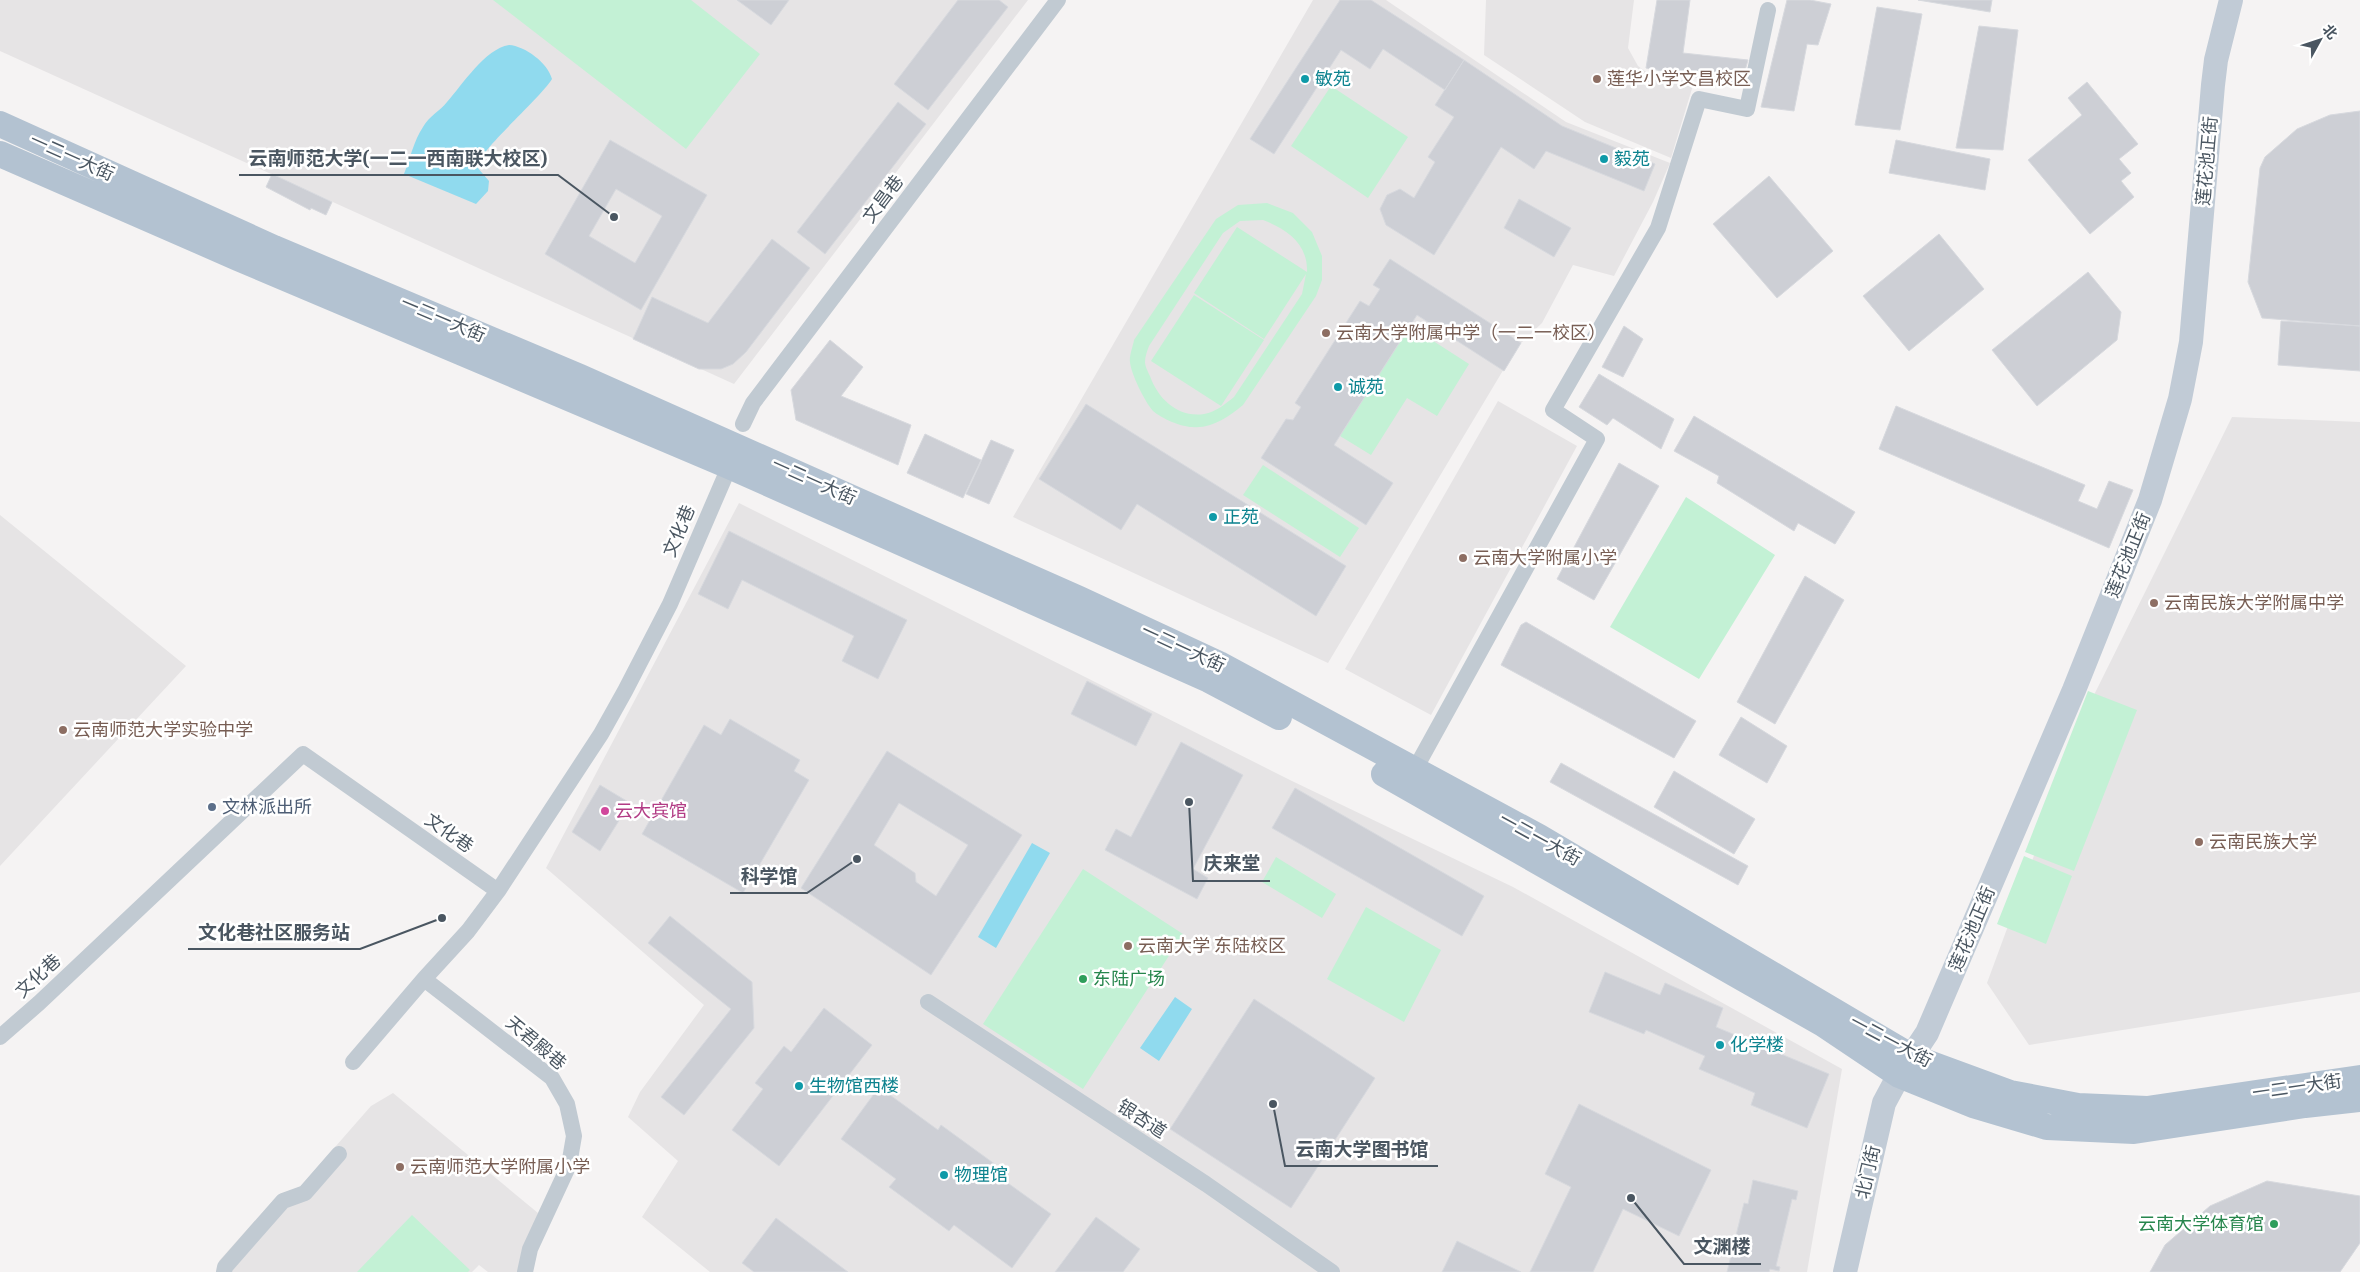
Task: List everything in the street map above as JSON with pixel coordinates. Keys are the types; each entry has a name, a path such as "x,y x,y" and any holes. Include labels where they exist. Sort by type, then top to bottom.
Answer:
{"main road":[{"name":"莲花池正街","path":"1905,1066 1927,1033 2074,690 2150,500 2180,399 2192,342 2213,85 2216,60 2231,0"},
{"name":"一二一大街","path":"0,124 274,248 580,376 1079,599 1219,664 1539,837 1905,1066 2010,1093 2078,1106 2147,1109 2360,1078"},
{"name":"一二一大街","path":"0,154 238,258 736,446 1209,680 1328,743 1814,1019 1905,1066 1974,1105 2047,1127 2134,1131 2296,1106 2360,1099"},
{"name":"北门街","path":"1845,1272 1884,1103 1905,1066"}],"street":[{"name":"文昌巷","path":"736,446 753,403 1058,0"},
{"path":"1414,771 1597,439 1553,410 1658,228 1699,99 1747,109 1768,10"},
{"name":"文化巷","path":"0,1037 39,1003 303,754 498,892 601,734 625,691 670,604 736,446"},
{"path":"353,1062 468,931 498,892"},
{"name":"天君殿巷","path":"424,979 552,1078 567,1104 574,1136 569,1165 530,1249 525,1272"},
{"name":"银杏道","path":"928,1002 1206,1184 1332,1272"},
{"path":"224,1272 225,1267 283,1201 305,1193 339,1154"}],"shaded area":[{"path":"0,0 1028,0 734,384 0,51"},
{"name":"云南大学附属中学（一二一校区）","path":"1313,0 1386,0 1566,122 1670,163 1653,202 1614,276 1573,265 1542,323 1517,347 1328,663 1013,517"},
{"name":"莲华小学文昌校区","path":"1486,0 1634,0 1628,48 1638,66 1652,76 1694,82 1671,158 1585,122 1484,55"},
{"name":"云南大学附属小学","path":"1498,401 1577,446 1431,715 1345,669"},
{"name":"云南民族大学","path":"2232,417 2360,422 2360,992 2029,1045 1987,983 2091,701"},
{"name":"云南大学 东陆校区","path":"739,503 1292,781 1513,887 1842,1069 1807,1272 710,1272 642,1217 678,1161 628,1117 640,1092 704,1005 546,868"},
{"name":"云南师范大学实验中学","path":"0,515 186,666 0,866"},
{"name":"云南师范大学附属小学","path":"393,1093 538,1213 518,1272 488,1272 479,1265 472,1272 217,1272 219,1261 278,1195 300,1187 371,1106"}],"green space":[{"path":"493,0 691,0 760,54 686,149"},
{"path":"1331,86 1408,137 1368,198 1291,146"},
{"path":"1267,203 1293,213 1312,232 1322,256 1322,280 1316,296 1243,405 1226,418 1213,424 1187,427 1157,414 1142,395 1130,362 1134,340 1216,219 1238,205","holes":["1263,220 1280,228 1300,245 1304,253 1307,272 1237,227 1194,293 1264,339 1306,274 1302,294 1234,397 1216,410 1204,414 1186,413 1178,410 1170,405 1158,392 1147,369 1145,364 1149,346 1223,233 1240,221"]},
{"path":"1194,295 1264,340 1221,406 1151,361"},
{"path":"1410,326 1469,364 1437,416 1407,398 1371,455 1340,436"},
{"path":"1263,465 1359,528 1340,557 1243,495"},
{"path":"1686,497 1775,555 1699,679 1610,627"},
{"path":"2088,691 2137,710 2074,871 2025,852"},
{"path":"2024,856 2072,876 2046,944 1997,924"},
{"path":"1276,857 1336,894 1322,918 1262,882"},
{"name":"东陆广场","path":"1083,869 1183,934 1083,1089 983,1024"},
{"path":"1366,907 1441,950 1404,1022 1327,979"},
{"path":"412,1215 470,1270 468,1272 357,1272"}],"water":[{"path":"509,45 522,48 535,56 546,67 552,79 480,159 477,167 489,181 488,191 476,204 404,174 417,138 425,123 444,105 483,60 491,53"},
{"path":"1032,843 1050,853 996,948 978,937"},
{"path":"1175,997 1192,1009 1159,1061 1140,1048"}],"building":[{"path":"737,0 789,0 771,25"},
{"path":"958,0 999,0 1008,7 928,110 894,84"},
{"name":"敏苑","path":"1340,0 1371,0 1464,60 1445,90 1383,49 1370,69 1341,50 1274,154 1250,139"},
{"path":"1657,0 1690,0 1683,53 1748,60 1741,85 1646,68"},
{"path":"1787,0 1810,0 1831,4 1818,45 1807,44 1794,111 1761,107"},
{"path":"1918,0 1992,0 1990,12"},
{"path":"1877,7 1922,14 1900,130 1855,125"},
{"path":"1979,26 2018,30 2003,150 1956,148"},
{"name":"毅苑","path":"1464,60 1562,126 1655,164 1644,191 1546,151 1534,169 1501,147 1434,255 1386,225 1380,209 1387,195 1400,189 1414,198 1435,162 1428,157 1454,117 1435,105"},
{"path":"2087,82 2138,144 2119,159 2131,173 2121,181 2134,197 2090,234 2028,160 2082,115 2068,98"},
{"path":"898,102 926,124 825,254 797,232"},
{"path":"2360,111 2360,326 2262,318 2248,282 2260,168 2265,157 2297,129 2330,115"},
{"path":"610,140 707,195 641,310 545,254","holes":["616,189 662,216 635,263 589,236"]},
{"path":"1896,140 1990,159 1985,190 1889,173"},
{"path":"272,174 332,202 326,215 311,208 310,210 266,187"},
{"path":"1769,176 1833,251 1777,298 1713,224"},
{"path":"1519,199 1571,228 1554,257 1504,228"},
{"path":"1939,234 1984,289 1909,351 1863,296"},
{"path":"772,239 810,268 746,352 733,364 721,369 699,369 633,339 652,297 708,323"},
{"name":"诚苑","path":"1390,259 1521,343 1504,371 1417,315 1334,445 1393,483 1366,525 1261,458 1286,419 1293,420 1301,407 1295,403 1360,301 1369,306 1380,289 1373,285"},
{"path":"2088,272 2121,312 2117,340 2037,406 1992,350"},
{"path":"2281,321 2360,326 2360,371 2278,365"},
{"path":"1624,326 1643,339 1623,377 1602,367"},
{"path":"830,340 863,367 841,396 911,425 898,465 796,420 791,390"},
{"path":"1599,374 1674,419 1661,449 1613,418 1607,425 1579,407"},
{"name":"正苑","path":"1086,404 1346,566 1316,616 1137,504 1121,530 1039,479"},
{"path":"1896,406 2085,485 2078,501 2097,509 2109,481 2133,490 2109,548 1879,449"},
{"path":"1694,416 1855,512 1835,544 1798,523 1794,531 1717,483 1719,476 1674,451"},
{"path":"925,434 981,460 963,498 907,473"},
{"path":"991,440 1014,450 989,504 966,494"},
{"path":"1619,463 1659,486 1594,600 1557,579"},
{"path":"729,531 907,620 878,679 842,661 854,636 742,580 728,609 698,594"},
{"path":"1805,576 1844,600 1775,724 1737,702"},
{"path":"1526,622 1696,721 1674,758 1501,665 1521,625"},
{"path":"1087,681 1152,714 1136,746 1071,714"},
{"path":"1741,717 1787,746 1767,783 1719,755"},
{"path":"730,719 800,760 794,771 809,780 743,893 642,834 704,725 721,735"},
{"path":"1181,742 1243,775 1193,869 1208,878 1197,899 1105,850 1116,829 1131,837"},
{"path":"887,751 1022,835 931,975 801,888","holes":["899,803 968,845 936,896 916,882 915,873 874,845"]},
{"path":"1561,763 1748,866 1738,885 1550,782"},
{"path":"1674,771 1755,819 1734,854 1654,807"},
{"name":"云大宾馆","path":"600,785 630,803 600,851 572,832"},
{"path":"1295,788 1484,896 1462,936 1272,828"},
{"path":"670,916 752,982 754,1028 684,1115 661,1097 731,1009 648,943"},
{"name":"化学楼","path":"1605,972 1660,995 1665,983 1723,1008 1716,1027 1829,1074 1807,1128 1751,1105 1755,1093 1699,1069 1705,1056 1646,1030 1644,1034 1589,1012"},
{"path":"1254,999 1375,1078 1291,1208 1170,1129"},
{"name":"生物馆西楼","path":"824,1008 872,1045 779,1166 732,1130 763,1089 755,1083 784,1046 791,1052"},
{"name":"物理馆","path":"879,1087 938,1130 941,1125 996,1165 991,1171 1051,1214 1012,1268 954,1225 949,1231 889,1187 896,1179 841,1139"},
{"path":"1579,1104 1711,1170 1679,1236 1623,1209 1593,1272 1530,1272 1571,1187 1545,1174"},
{"path":"1753,1180 1798,1191 1796,1200 1792,1199 1776,1266 1780,1267 1779,1271 1770,1269 1769,1272 1727,1272 1744,1203 1748,1204"},
{"name":"云南大学体育馆","path":"2267,1181 2360,1196 2360,1243 2340,1272 2150,1272 2165,1245 2210,1206"},
{"path":"1096,1217 1140,1249 1123,1272 1055,1272"},
{"path":"776,1218 848,1272 754,1272 742,1263"},
{"path":"1457,1241 1521,1272 1442,1272"}],"place":[{"name":"敏苑","path":"1305,79"},
{"name":"莲华小学文昌校区","path":"1597,79"},
{"name":"毅苑","path":"1604,159"},
{"name":"云南师范大学(一二一西南联大校区)","path":"614,217"},
{"name":"云南大学附属中学（一二一校区）","path":"1326,333"},
{"name":"诚苑","path":"1338,387"},
{"name":"正苑","path":"1213,517"},
{"name":"云南大学附属小学","path":"1463,558"},
{"name":"云南民族大学附属中学","path":"2154,603"},
{"name":"云南师范大学实验中学","path":"63,730"},
{"name":"庆来堂","path":"1189,802"},
{"name":"文林派出所","path":"212,807"},
{"name":"云大宾馆","path":"605,811"},
{"name":"云南民族大学","path":"2199,842"},
{"name":"科学馆","path":"857,859"},
{"name":"文化巷社区服务站","path":"442,918"},
{"name":"云南大学 东陆校区","path":"1128,946"},
{"name":"东陆广场","path":"1083,979"},
{"name":"化学楼","path":"1720,1045"},
{"name":"生物馆西楼","path":"799,1086"},
{"name":"云南大学图书馆","path":"1273,1104"},
{"name":"云南师范大学附属小学","path":"400,1167"},
{"name":"物理馆","path":"944,1175"},
{"name":"文渊楼","path":"1631,1198"},
{"name":"云南大学体育馆","path":"2274,1224"}]}
